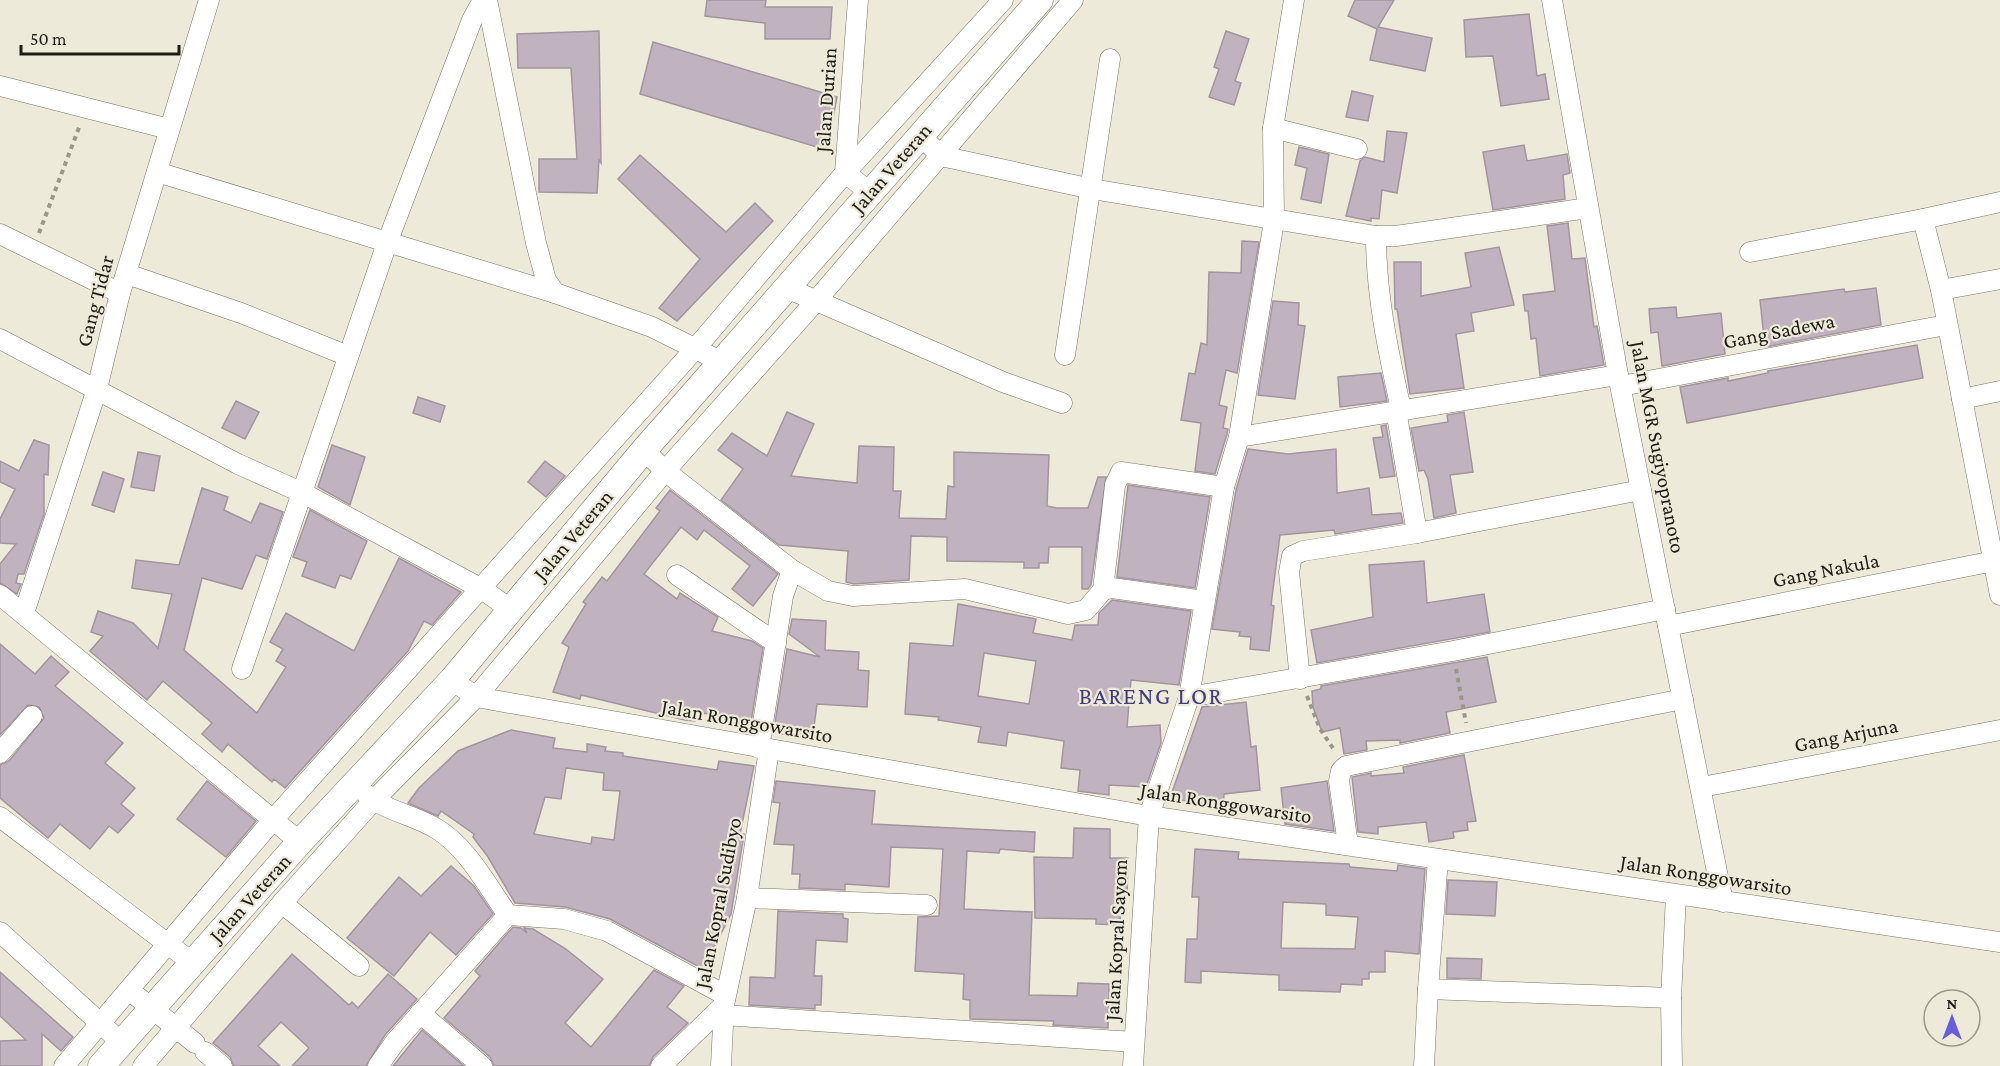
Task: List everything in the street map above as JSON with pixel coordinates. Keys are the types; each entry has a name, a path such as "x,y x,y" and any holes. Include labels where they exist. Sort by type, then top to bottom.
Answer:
{"main road":[{"name":"Jalan Veteran","path":"101,1066 300,842 364,793 452,680 644,450 1040,0"}],"street":[{"name":"Gang Tidar","path":"24,613 97,389 120,292 209,0"},
{"path":"242,669 387,243 472,20 485,0"},
{"path":"485,0 536,243 546,280 555,293"},
{"path":"64,1066 272,821 695,349 845,173 1003,0"},
{"path":"143,1066 177,1029 282,903 364,793 476,697 665,471 815,302 1073,0"},
{"name":"Jalan Kopral Sayom","path":"1133,1066 1149,816 1189,697 1224,487 1239,437 1274,221 1273,128 1294,0"},
{"name":"Jalan MGR Sugiyopranoto","path":"1552,0 1620,380 1723,902"},
{"name":"Jalan Durian","path":"853,1 845,173 870,192"},
{"path":"1065,355 1110,59"},
{"path":"0,86 169,129"},
{"path":"1273,128 1357,149"},
{"path":"920,135 941,156 1092,189 1274,221 1376,236 1396,236 1588,208"},
{"path":"157,172 631,318 722,362"},
{"path":"1750,252 2000,202"},
{"path":"1923,219 1941,290 1962,399 1992,506 1994,561 2000,594"},
{"path":"0,234 120,292"},
{"path":"1376,236 1376,275 1380,308 1417,533"},
{"path":"127,274 241,313 348,356"},
{"path":"1941,290 2000,279"},
{"path":"787,288 1004,382 1062,404"},
{"name":"Gang Sadewa","path":"1239,437 1398,409 1620,380 1946,325"},
{"path":"0,339 238,464 303,493 482,589 510,609"},
{"path":"1962,399 2000,392"},
{"path":"644,450 665,471 792,570 818,587 840,594 966,589 1068,614 1086,610 1103,590 1114,485 1121,472 1224,487"},
{"path":"1300,679 1289,582 1292,556 1303,551 1417,533 1641,490"},
{"name":"Gang Nakula","path":"1189,697 1994,561"},
{"name":"Jalan Kopral Sudibyo","path":"721,1066 724,1005 747,898 776,643 783,596 792,570"},
{"path":"677,574 776,643"},
{"path":"1103,590 1204,601"},
{"path":"0,595 300,842"},
{"name":"Jalan Ronggowarsito","path":"452,680 476,697 1149,816 2000,942"},
{"path":"1348,845 1339,781 1341,771 1346,766 1683,699"},
{"path":"0,753 32,716"},
{"name":"Gang Arjuna","path":"1702,787 2000,730"},
{"path":"364,793 416,817 454,842 508,915 564,919 607,931 724,1005 1134,1042"},
{"path":"0,817 193,963"},
{"path":"1424,1066 1438,859"},
{"path":"1672,1066 1671,998 1676,895"},
{"path":"747,898 927,905"},
{"path":"282,903 359,966"},
{"path":"378,1066 420,1013 508,915"},
{"path":"0,932 122,1042"},
{"path":"1428,989 1671,998"},
{"path":"129,990 222,1066"},
{"path":"661,1066 724,1005"},
{"path":"420,1013 482,1066"}],"path":[{"path":"32,250 86,109"},
{"path":"1453,651 1469,742"},
{"path":"1300,679 1320,729 1346,766"}],"building":[{"path":"707,0 766,0 765,7 832,7 830,39 765,39 765,23 705,16"},
{"path":"1355,0 1394,0 1378,27 1432,38 1425,71 1370,60 1377,29 1348,16"},
{"path":"1529,14 1537,76 1545,74 1549,99 1501,106 1493,56 1466,57 1464,20"},
{"path":"599,31 601,163 599,160 597,193 539,192 539,159 577,159 571,68 518,68 517,34"},
{"path":"1226,31 1249,39 1235,81 1241,83 1234,105 1209,97 1219,69 1214,67"},
{"path":"653,42 837,97 827,150 640,94"},
{"path":"1352,91 1373,96 1368,121 1346,117"},
{"path":"1387,131 1407,133 1397,193 1382,190 1379,219 1371,218 1371,221 1346,216 1360,161 1365,157 1384,162"},
{"path":"1524,145 1527,161 1567,154 1570,173 1563,175 1565,199 1493,210 1483,152"},
{"path":"1299,147 1329,154 1321,203 1301,199 1307,168 1295,165"},
{"path":"640,155 726,232 755,203 773,221 677,321 659,308 700,259 618,179"},
{"path":"1568,223 1572,259 1585,258 1594,327 1597,326 1604,365 1540,376 1536,338 1531,339 1528,311 1525,311 1523,295 1555,291 1547,226"},
{"path":"1242,241 1259,242 1237,373 1226,370 1219,405 1227,407 1223,428 1228,429 1227,434 1215,474 1195,471 1201,423 1181,420 1189,373 1195,374 1201,343 1207,345 1209,272 1241,273"},
{"path":"1499,247 1514,305 1471,313 1474,331 1456,334 1464,388 1410,394 1397,309 1395,309 1394,262 1421,262 1421,296 1471,287 1465,253"},
{"path":"1876,288 1881,325 1765,347 1760,300 1844,289 1845,292"},
{"path":"1273,301 1299,303 1298,325 1305,326 1295,399 1258,395"},
{"path":"1676,307 1677,318 1721,313 1725,354 1662,366 1658,332 1651,333 1649,309"},
{"path":"1917,345 1923,378 1687,423 1680,387 1728,378 1728,381 1768,373 1768,371"},
{"path":"1381,373 1387,401 1340,407 1338,377"},
{"path":"418,397 445,406 440,422 413,413"},
{"path":"236,401 259,412 245,439 222,428"},
{"path":"787,412 814,424 791,476 857,483 859,446 894,447 893,491 901,491 899,518 946,519 948,486 954,487 954,452 1049,455 1047,506 1057,508 1088,508 1098,477 1106,477 1091,585 1088,589 1082,589 1082,547 1049,547 1048,563 1039,563 1039,568 1024,568 1024,562 947,561 947,537 911,536 909,580 854,584 846,582 848,551 779,545 721,500 743,469 718,450 732,433 767,456"},
{"path":"1464,412 1473,472 1450,475 1456,513 1434,518 1428,479 1424,470 1419,471 1411,428 1448,422 1447,415"},
{"path":"1386,425 1395,476 1380,478 1373,438 1383,437 1381,426"},
{"path":"34,440 49,445 48,475 44,474 44,514 24,574 18,574 16,583 21,584 17,594 0,583 0,564 16,544 0,543 0,519 15,489 0,482 0,461 19,471"},
{"path":"332,445 365,457 350,505 318,487"},
{"path":"1248,449 1288,454 1336,449 1337,493 1369,488 1372,515 1401,513 1403,523 1335,534 1334,530 1280,535 1271,605 1274,606 1269,651 1250,649 1251,637 1239,636 1240,632 1212,629 1236,490"},
{"path":"138,452 160,456 154,491 131,487"},
{"path":"545,461 565,476 546,497 528,482"},
{"path":"103,472 124,479 114,512 92,505"},
{"path":"1128,485 1210,497 1195,588 1117,577"},
{"path":"202,488 228,497 224,510 251,523 260,503 283,512 267,559 256,555 242,589 202,578 184,650 257,713 286,667 276,661 283,649 270,642 286,613 354,651 399,558 461,592 432,625 424,621 408,651 285,788 274,779 272,782 228,744 222,752 202,734 212,723 163,681 147,700 90,651 103,636 91,632 98,611 133,623 158,648 172,594 132,588 136,560 179,565"},
{"path":"670,490 778,574 753,606 732,589 750,566 704,530 697,540 681,527 644,574 677,599 680,593 718,617 712,631 752,641 763,648 751,722 730,721 730,715 695,713 695,721 685,720 581,695 580,699 553,692 569,647 562,643 586,604 583,602 602,577 607,581 660,511 656,508"},
{"path":"310,510 367,541 351,579 340,575 335,588 302,576 307,562 293,557"},
{"path":"1424,561 1427,603 1484,594 1490,632 1317,663 1311,630 1373,617 1369,565"},
{"path":"1112,600 1191,611 1179,685 1131,680 1127,727 1160,725 1161,743 1146,787 1109,785 1109,795 1078,791 1080,770 1061,768 1064,741 1008,732 1006,746 978,742 981,727 938,720 939,717 905,714 910,643 953,646 958,604 1036,619 1033,633 1072,640 1075,625 1098,625 1099,613","holes":["984,653 1036,661 1029,704 978,696"]},
{"path":"792,619 826,621 825,650 859,652 858,670 869,671 867,707 817,704 813,734 802,732 802,736 782,734 782,730 774,729 787,649 820,657 789,634"},
{"path":"0,644 35,674 51,656 69,672 55,686 123,743 105,763 135,788 121,804 134,815 118,833 109,826 90,849 60,824 48,838 0,798 0,765 9,761 44,718 39,707 28,705 0,735"},
{"path":"1487,657 1496,702 1446,712 1450,733 1400,743 1400,740 1366,741 1367,750 1344,754 1340,728 1322,732 1313,707 1312,691 1321,689 1321,686"},
{"path":"1246,702 1251,747 1256,746 1260,790 1224,794 1223,808 1170,798 1202,707"},
{"path":"511,730 555,738 553,748 587,752 587,744 606,747 605,751 623,753 623,756 717,770 719,761 754,766 740,834 744,834 731,914 703,969 610,919 565,907 515,903 488,857 473,837 474,834 441,811 438,816 408,803 419,788 458,751","holes":["566,768 604,773 603,790 620,791 614,840 592,837 591,844 534,834 545,797 561,799"]},
{"path":"1464,755 1476,821 1467,822 1468,830 1453,832 1454,838 1429,842 1426,822 1378,827 1378,834 1358,832 1352,777 1371,773 1371,776 1404,773 1403,767"},
{"path":"207,781 256,821 226,857 177,819"},
{"path":"776,781 875,791 872,824 1035,832 1034,852 1000,849 999,853 967,851 964,909 1032,912 1029,995 1077,996 1078,983 1109,984 1108,1028 1053,1025 1054,1021 970,1019 970,1000 963,999 964,974 915,971 918,917 939,916 943,849 891,847 889,887 845,884 845,890 799,888 800,874 792,874 794,845 774,844 780,803 773,802"},
{"path":"1327,781 1334,831 1285,824 1281,788"},
{"path":"1074,828 1110,829 1110,858 1128,858 1127,896 1121,896 1120,925 1096,924 1096,919 1035,918 1034,857 1073,858"},
{"path":"1195,849 1239,852 1238,859 1349,864 1350,867 1397,871 1398,865 1425,869 1419,954 1385,951 1385,972 1369,972 1369,979 1362,979 1362,985 1341,984 1340,992 1279,990 1279,975 1201,971 1201,983 1185,982 1187,939 1197,939 1199,897 1192,897","holes":["1283,902 1326,904 1326,915 1358,917 1355,949 1281,948"]},
{"path":"451,866 474,886 493,914 456,955 430,932 394,976 347,938 399,877 421,896"},
{"path":"1448,880 1497,882 1495,916 1446,914"},
{"path":"778,911 843,914 843,918 848,919 847,942 816,940 814,976 822,976 821,1005 815,1005 815,1009 749,1005 750,977 775,978"},
{"path":"513,927 521,928 527,933 524,928 533,929 566,949 603,979 565,1023 591,1047 654,970 684,986 667,1007 688,1023 653,1057 649,1066 494,1066 490,1057 444,1018 480,976 475,971"},
{"path":"292,954 349,1005 352,1002 358,1008 388,974 417,999 385,1035 366,1066 292,1066 309,1048 281,1022 258,1046 280,1066 234,1066 230,1057 213,1043"},
{"path":"1447,958 1482,959 1481,979 1447,978"},
{"path":"0,972 73,1037 61,1051 42,1034 42,1066 0,1066 0,1041 26,1040 0,1016"},
{"path":"422,1030 464,1066 393,1066"}],"district":[{"name":"BARENG LOR","path":"1151,696"}]}
